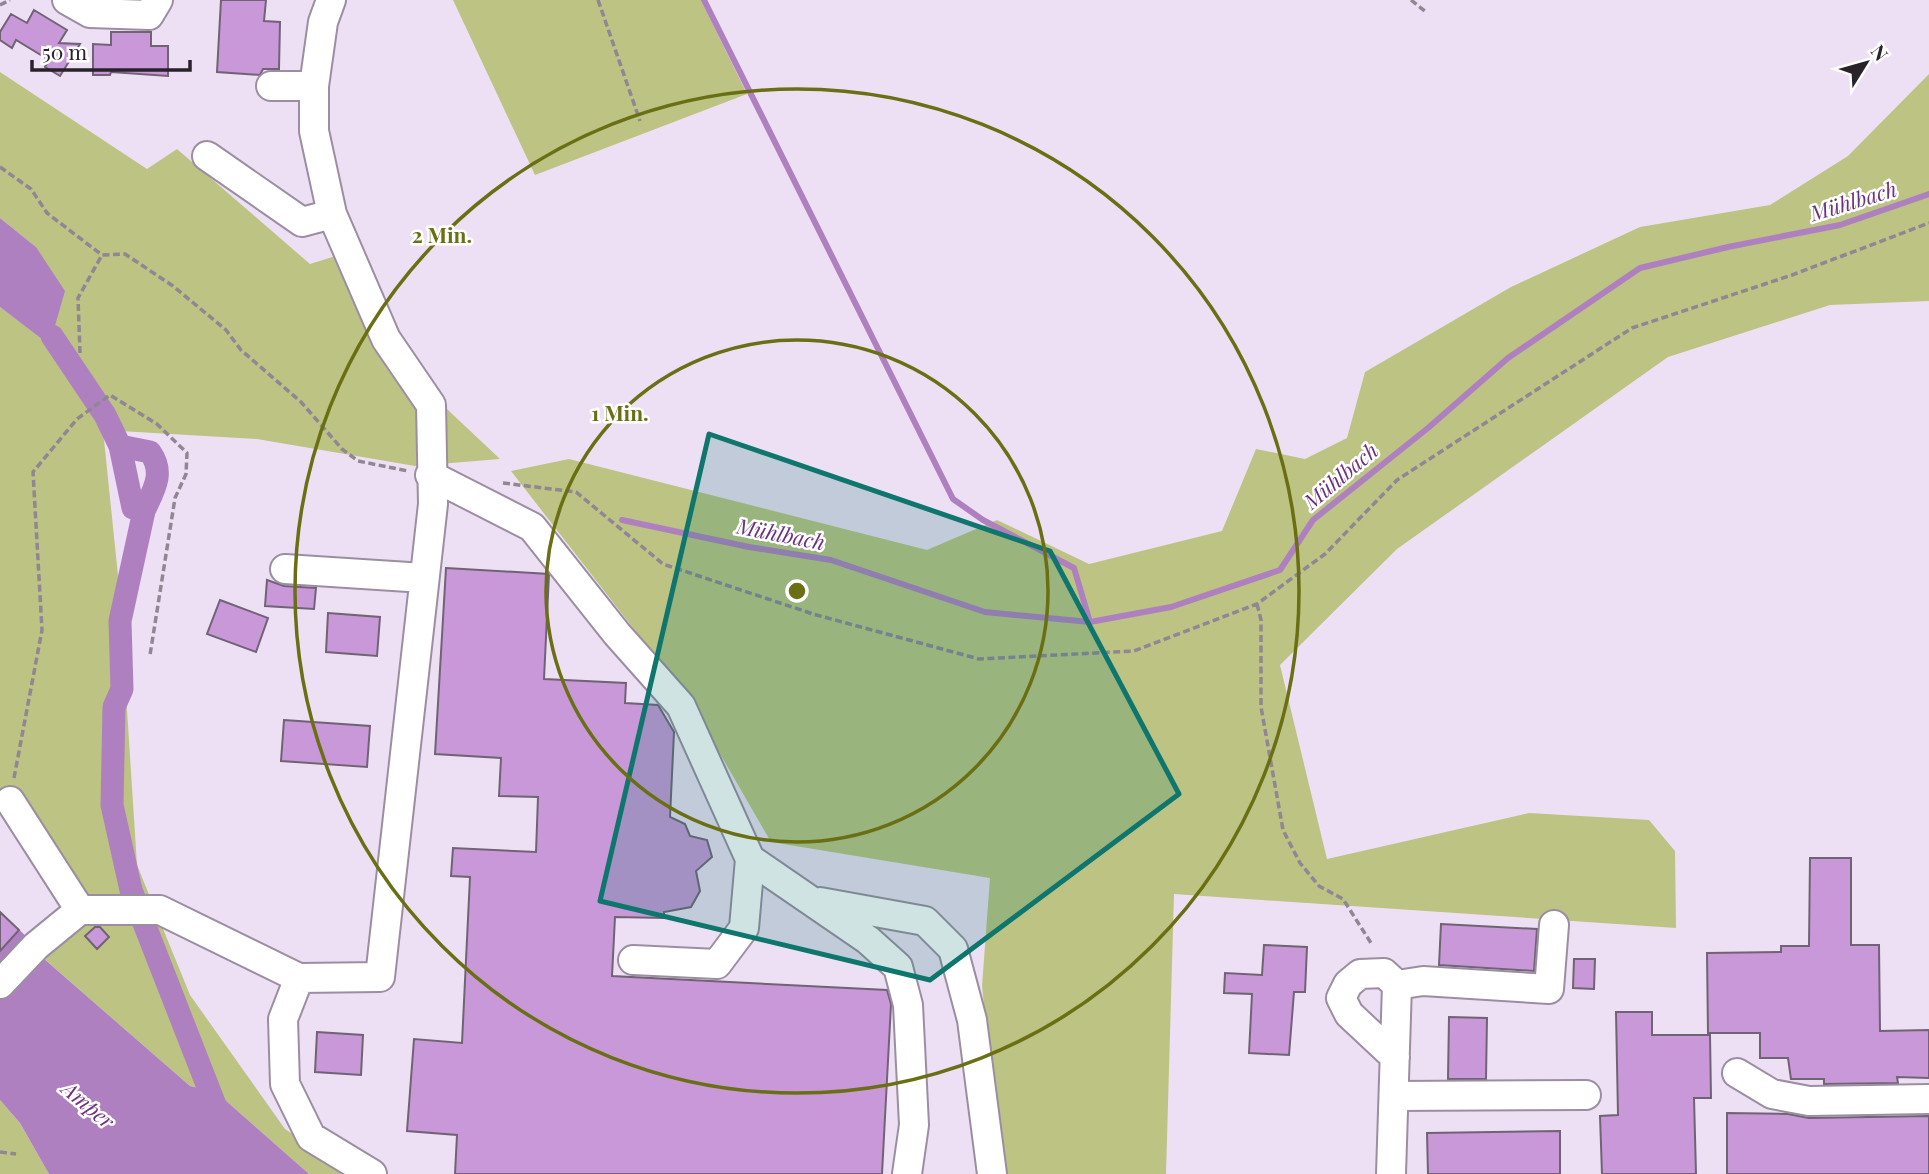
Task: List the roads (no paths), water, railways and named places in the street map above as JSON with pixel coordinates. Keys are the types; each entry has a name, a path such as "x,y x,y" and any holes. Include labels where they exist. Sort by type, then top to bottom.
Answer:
{"street":[{"path":"67,0 90,13 149,15 158,0"},
{"path":"0,984 36,946 80,910 125,909 160,910 299,978 380,978 433,504 430,475 431,405 386,339 332,214 314,131 314,86 323,22 331,0"},
{"path":"271,86 314,86"},
{"path":"207,156 302,222 332,214"},
{"path":"430,475 532,527 617,634 681,706 750,859 744,928 717,964 633,960"},
{"path":"285,569 422,584"},
{"path":"10,801 80,910"},
{"path":"750,859 868,940 898,967 908,1005 913,1098 914,1125 907,1174"},
{"path":"812,901 925,921 953,949 972,1020 992,1174"},
{"path":"1396,985 1432,981 1549,989 1554,925"},
{"path":"1391,1174 1394,1096 1395,1057 1396,985 1384,973 1360,974 1348,984 1341,999 1349,1014 1395,1057"},
{"path":"299,978 284,1018 285,1084 311,1137 372,1174"},
{"path":"1737,1073 1772,1094 1808,1101 1929,1099"},
{"path":"1394,1096 1586,1096"}],"water":[{"path":"0,218 36,247 65,291 52,336 42,339 0,307"},
{"name":"Amper","path":"0,911 36,946 43,958 190,1086 216,1092 309,1174 49,1174 20,1123 0,1100"}],"waterway":[{"path":"704,0 953,499 983,520 1074,568 1090,622"},
{"name":"Mühlbach","path":"622,520 749,547 831,560 985,612 1090,622 1171,607 1280,570 1313,520 1428,428 1508,358 1640,268 1840,225 1929,194"},
{"path":"52,336 105,415 120,446 133,508 144,511 120,621 122,689 114,707 112,805 131,890 242,1174"},
{"path":"120,446 150,452 157,467 156,481 144,511"}]}
